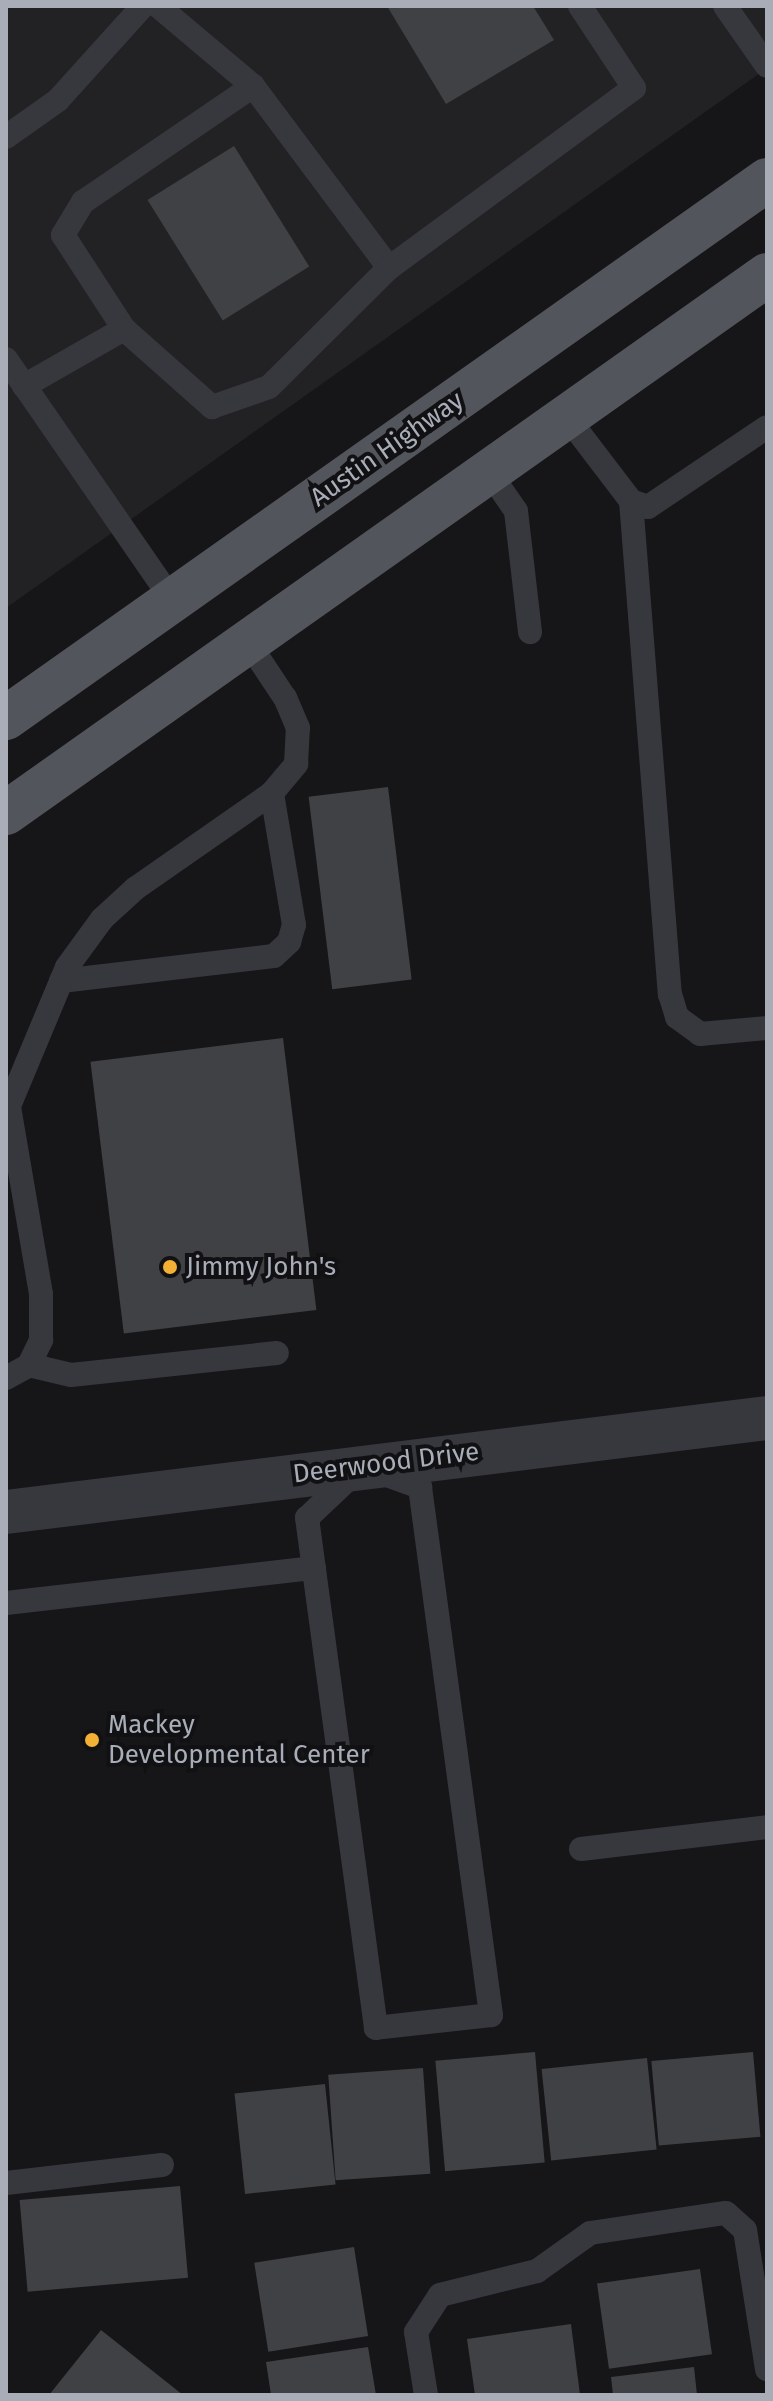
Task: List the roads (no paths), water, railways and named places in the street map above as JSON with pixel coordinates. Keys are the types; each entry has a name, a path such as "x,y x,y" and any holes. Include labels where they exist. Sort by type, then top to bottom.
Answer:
{"main road":[{"name":"Austin Highway","path":"6,718 767,180"},
{"path":"6,813 767,275"}],"street":[{"name":"Deerwood Drive","path":"6,1512 767,1418"}],"lane":[{"path":"6,137 58,100 143,6"},
{"path":"158,6 253,86 389,268"},
{"path":"253,86 83,202 63,235 124,329 212,407 269,387 389,268 634,88 580,6"},
{"path":"725,6 767,66"},
{"path":"24,386 124,329"},
{"path":"6,359 173,601"},
{"path":"567,417 631,501 670,994 677,1017 700,1034 767,1028"},
{"path":"631,501 648,507 767,427"},
{"path":"489,472 516,511 530,632"},
{"path":"6,1378 29,1365 41,1340 41,1294 7,1110 67,967 102,919 136,888 272,793 296,764 298,728 285,698 248,642"},
{"path":"61,981 274,956 289,942 294,925 272,793"},
{"path":"29,1365 71,1375 277,1353"},
{"path":"362,1466 420,1487 491,2015 376,2028 307,1518 362,1466"},
{"path":"6,1603 314,1568"},
{"path":"581,1849 767,1827"},
{"path":"6,2183 162,2165"},
{"path":"426,2395 416,2332 440,2295 537,2271 590,2233 726,2213 745,2230 767,2369"}],"place":[{"name":"Jimmy John's","path":"170,1267"},
{"name":"Mackey Developmental Center","path":"92,1740"}]}
